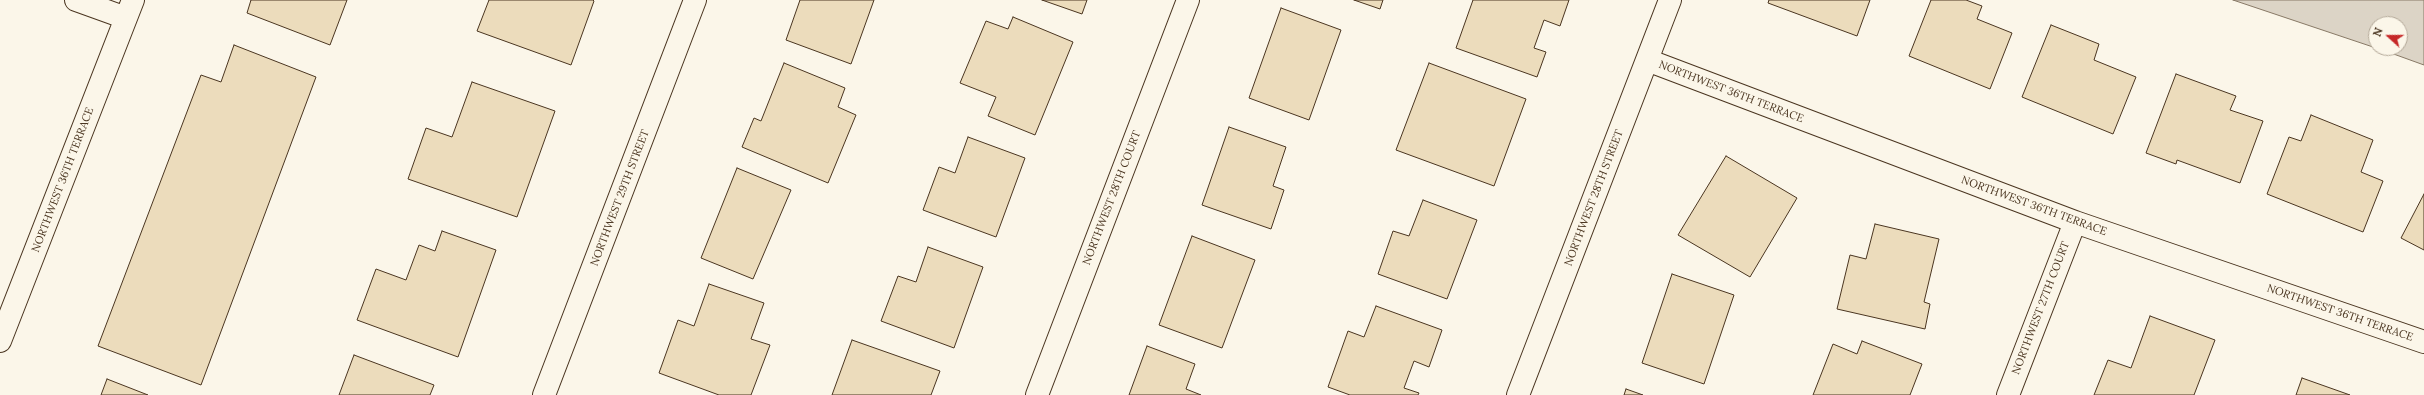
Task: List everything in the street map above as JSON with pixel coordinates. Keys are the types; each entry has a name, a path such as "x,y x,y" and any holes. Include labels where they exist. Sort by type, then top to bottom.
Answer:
{"street":[{"name":"NORTHWEST 36TH TERRACE","path":"0,341 130,9 76,0"},
{"name":"NORTHWEST 29TH STREET","path":"544,395 695,0"},
{"name":"NORTHWEST 28TH COURT","path":"1037,395 1188,0"},
{"name":"NORTHWEST 28TH STREET","path":"1518,395 1670,0"},
{"name":"NORTHWEST 36TH TERRACE","path":"1647,60 2075,222 2424,342"},
{"name":"NORTHWEST 27TH COURT","path":"2008,395 2075,222"}],"shaded area":[{"path":"2233,0 2424,0 2424,65 2399,56 2408,56 2408,16 2368,16 2368,45"}],"building":[{"path":"251,0 347,0 330,45 247,13"},
{"path":"489,0 594,1 571,65 477,31"},
{"path":"800,0 874,0 851,64 786,40"},
{"path":"1042,0 1087,0 1082,14"},
{"path":"1354,0 1383,0 1380,9"},
{"path":"1473,0 1569,0 1560,26 1544,20 1534,48 1546,52 1537,77 1456,48"},
{"path":"1769,0 1870,0 1857,36 1768,3"},
{"path":"1931,0 1966,0 1982,6 1977,19 2012,33 1990,89 1909,56"},
{"path":"1281,8 1341,30 1309,120 1249,98"},
{"path":"1013,17 1073,42 1035,135 988,116 996,97 960,83 986,21 1008,29"},
{"path":"2051,25 2099,44 2094,60 2136,77 2113,134 2022,97"},
{"path":"234,45 316,77 201,385 98,346 201,75 221,82"},
{"path":"784,63 845,88 838,107 856,115 828,183 742,147 754,118 761,121"},
{"path":"1429,63 1526,99 1494,186 1396,150"},
{"path":"2176,74 2236,96 2230,110 2263,121 2240,183 2177,160 2176,164 2146,153"},
{"path":"472,82 555,111 517,217 408,179 426,128 452,137"},
{"path":"2311,115 2373,140 2361,172 2383,181 2363,232 2267,194 2289,137 2301,141"},
{"path":"1229,127 1286,147 1273,186 1284,190 1271,229 1202,205"},
{"path":"968,137 1025,158 996,237 923,210 939,167 955,173"},
{"path":"1726,156 1797,198 1750,277 1678,235"},
{"path":"737,168 791,190 753,279 701,258"},
{"path":"2424,194 2424,250 2401,238"},
{"path":"1423,200 1477,220 1447,299 1378,274 1393,231 1409,236"},
{"path":"1875,224 1939,239 1924,302 1930,304 1925,329 1837,309 1850,255 1866,259"},
{"path":"442,231 496,250 458,357 357,320 376,269 406,280 419,245 435,251"},
{"path":"1192,236 1255,260 1222,348 1159,325"},
{"path":"928,247 983,267 954,348 881,321 898,276 916,282"},
{"path":"1672,274 1734,295 1704,384 1642,363"},
{"path":"709,284 764,303 751,339 770,345 751,395 719,395 659,373 678,320 694,326"},
{"path":"1376,306 1442,330 1429,367 1414,361 1404,388 1419,393 1418,395 1350,395 1328,387 1348,331 1364,337"},
{"path":"2150,316 2215,340 2194,395 2094,395 2108,360 2131,368"},
{"path":"852,340 940,371 931,395 832,395"},
{"path":"1862,341 1922,364 1910,395 1813,395 1833,344 1857,354"},
{"path":"1147,346 1195,364 1186,389 1201,395 1129,395"},
{"path":"354,355 434,385 430,395 339,395"},
{"path":"2302,378 2350,395 2296,395"},
{"path":"107,379 148,395 101,395"},
{"path":"1626,389 1643,395 1624,395"}]}
